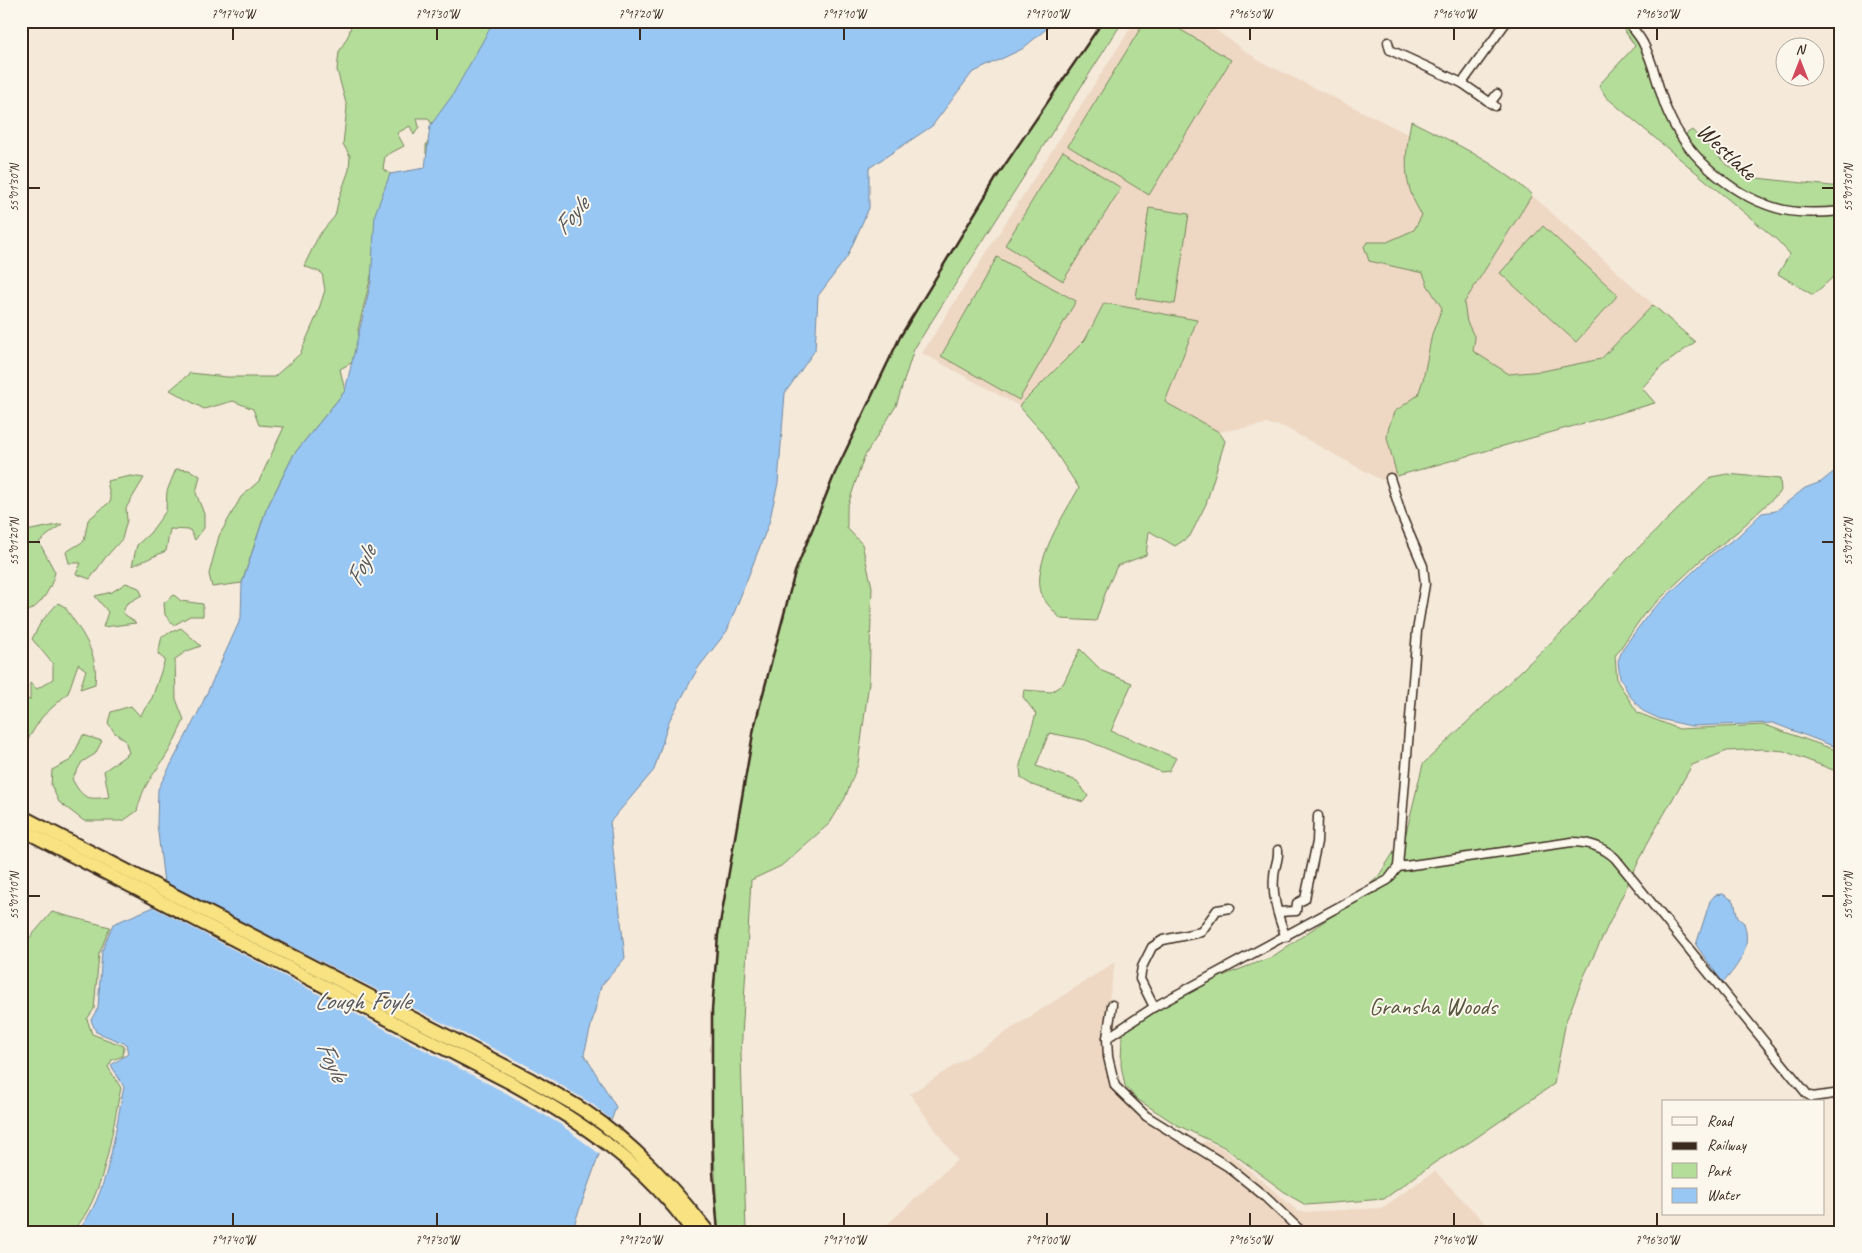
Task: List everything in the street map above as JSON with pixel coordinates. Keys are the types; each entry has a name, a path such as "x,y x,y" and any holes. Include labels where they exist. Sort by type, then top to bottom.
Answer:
{"highway":[{"path":"21,816 521,1075 586,1112 617,1135 649,1163 677,1192 708,1232"},
{"path":"21,829 568,1114 637,1168 662,1193 693,1232"}],"street":[{"path":"1462,83 1507,21"},
{"name":"Westlake","path":"1627,21 1643,43 1674,125 1701,160 1732,187 1752,199 1783,210 1815,214 1841,211"},
{"path":"1382,54 1389,46 1462,83 1492,105 1497,94"},
{"path":"1107,1038 1154,1007 1388,880 1398,867 1417,631 1425,584 1424,566 1403,519 1390,478"},
{"path":"1279,912 1296,911 1297,903 1305,899 1317,842 1318,816"},
{"path":"1398,867 1572,842 1582,842 1604,850 1615,858 1807,1094 1812,1097 1841,1093"},
{"path":"1278,850 1279,857 1273,879 1286,937"},
{"path":"1154,1007 1140,979 1142,967 1152,947 1163,940 1201,932 1217,910 1230,908"},
{"path":"1112,1005 1107,1038 1108,1057 1115,1086 1146,1116 1227,1166 1263,1195 1302,1232"}],"shaded area":[{"path":"1135,21 1203,21 1258,60 1434,147 1512,177 1695,342 1661,367 1642,388 1655,403 1381,480 1284,427 1267,424 1219,432 1165,403 1197,320 1104,303 1085,340 1019,406 922,353"},
{"path":"1115,962 1102,1047 1110,1086 1152,1125 1193,1149 1206,1141 1223,1148 1299,1212 1382,1208 1435,1171 1494,1232 879,1232 957,1160 910,1094"}],"green space":[{"path":"352,21 517,21 445,141 426,154 426,145 436,131 428,118 417,118 419,127 414,135 410,126 397,133 404,146 385,156 383,169 391,174 378,247 358,330 364,356 340,369 345,391 294,454 266,510 242,583 212,587 209,574 219,536 241,497 259,481 284,427 259,425 253,409 233,401 204,409 170,390 190,373 227,377 274,377 300,354 317,315 325,290 322,273 304,266 319,235 335,216 349,170 350,156 343,144 347,107 337,70 339,52 349,34"},
{"path":"1103,21 1123,21 914,349 896,406 864,457 847,508 847,528 862,544 872,587 869,682 858,764 845,798 830,823 781,866 751,880 741,1054 746,1232 718,1232 712,1114 712,1010 718,935 754,728 795,572 835,473 900,337 998,175"},
{"path":"1145,21 1166,21 1231,60 1149,195 1068,146"},
{"path":"1618,21 1623,21 1637,40 1687,143 1686,134 1692,130 1726,164 1747,177 1841,187 1841,270 1813,295 1778,274 1790,254 1777,240 1606,97 1599,85 1635,46"},
{"path":"1411,121 1459,145 1489,163 1532,195 1464,303 1467,322 1475,338 1473,351 1509,374 1543,371 1601,359 1653,305 1695,342 1661,367 1642,388 1655,403 1397,476 1387,438 1388,430 1394,412 1418,395 1423,380 1432,334 1442,308 1428,286 1423,273 1369,261 1364,246 1368,242 1387,242 1414,230 1422,215 1411,192 1406,170"},
{"path":"1063,151 1121,188 1063,281 1005,245"},
{"path":"1149,208 1189,214 1175,304 1136,298"},
{"path":"1543,226 1618,295 1576,342 1500,273"},
{"path":"997,257 1076,301 1019,400 941,356"},
{"path":"1104,303 1197,320 1165,402 1219,432 1225,441 1206,504 1190,536 1175,546 1149,531 1146,555 1117,566 1096,621 1061,619 1043,598 1040,583 1041,569 1058,525 1079,488 1042,432 1019,406 1085,340"},
{"path":"176,469 189,470 200,476 196,493 204,514 204,528 195,540 190,530 170,529 166,551 132,566 137,545 150,533 166,511 167,491"},
{"name":"Gransha Woods","path":"1727,474 1780,479 1781,491 1737,532 1701,560 1644,614 1615,656 1617,681 1638,713 1679,729 1765,725 1841,752 1841,773 1784,751 1763,749 1727,751 1692,765 1647,844 1584,976 1566,1021 1554,1084 1470,1142 1437,1161 1384,1199 1306,1205 1290,1196 1224,1147 1177,1125 1137,1099 1125,1086 1121,1065 1122,1034 1159,1008 1201,984 1272,957 1342,909 1378,877 1406,833 1423,764 1563,631 1629,557 1711,477"},
{"path":"131,476 144,478 126,508 127,520 122,539 90,579 76,574 81,563 69,563 66,552 84,541 88,520 111,501 107,481"},
{"path":"62,524 39,542 55,572 51,585 44,598 34,608 21,613 21,532"},
{"path":"126,583 139,588 142,595 126,604 123,613 136,623 103,627 108,612 95,596 112,592"},
{"path":"174,595 181,601 203,604 203,616 190,616 174,625 165,615 164,603"},
{"path":"58,603 65,607 88,643 96,673 95,684 80,689 86,670 78,664 68,693 42,717 21,750 21,698 30,700 30,683 37,689 53,679 53,664 32,639 41,622"},
{"path":"181,628 201,646 187,651 175,659 176,699 184,720 175,740 148,783 137,811 123,821 84,821 59,802 51,785 52,770 71,760 83,735 102,741 95,754 82,762 72,779 79,791 86,797 109,797 104,771 129,753 125,740 115,733 108,723 111,712 131,706 140,716 152,698 165,660 158,654 162,636"},
{"path":"1080,649 1102,671 1132,683 1111,731 1176,758 1169,771 1161,772 1086,740 1049,733 1036,766 1077,781 1088,796 1083,802 1032,785 1021,778 1020,765 1036,714 1023,697 1024,690 1051,692 1063,684"},
{"path":"52,912 110,927 99,954 94,1009 87,1019 92,1034 124,1046 123,1056 112,1060 108,1067 121,1088 105,1164 92,1201 83,1218 72,1232 21,1232 21,948"}],"water":[{"name":"Lough Foyle","path":"494,21 1056,21 1022,49 972,73 932,126 869,168 869,208 847,257 818,296 815,350 785,393 778,483 769,523 727,631 698,668 669,721 654,770 610,822 625,958 601,986 584,1054 616,1107 575,1222 578,1232 77,1232 88,1217 96,1201 109,1163 113,1144 124,1087 111,1065 128,1054 126,1044 96,1032 91,1020 98,1008 102,951 113,924 154,907 164,883 157,824 158,789 197,715 241,618 242,583 266,510 294,454 345,391 371,282 375,214 390,174 425,168 430,126 452,96"},
{"path":"1841,466 1841,749 1773,723 1691,726 1660,719 1643,711 1630,696 1620,678 1618,661 1623,648 1651,611 1711,555 1737,537 1762,513 1776,511 1805,488 1821,482"},
{"path":"1723,894 1734,901 1738,918 1744,923 1746,940 1739,962 1723,983 1696,945 1710,901 1715,895"}],"pier":[{"path":"162,881 534,1069 592,1104 613,1121 601,1155 560,1124 508,1094 151,906"}],"railway":[{"path":"718,1232 713,1172 712,1114 712,1010 718,935 754,728 795,572 835,473 900,337 998,175 1103,21"}],"water label":[{"name":"Foyle","path":"571,216"},
{"name":"Foyle","path":"361,566"},
{"name":"Foyle","path":"332,1061"}]}
